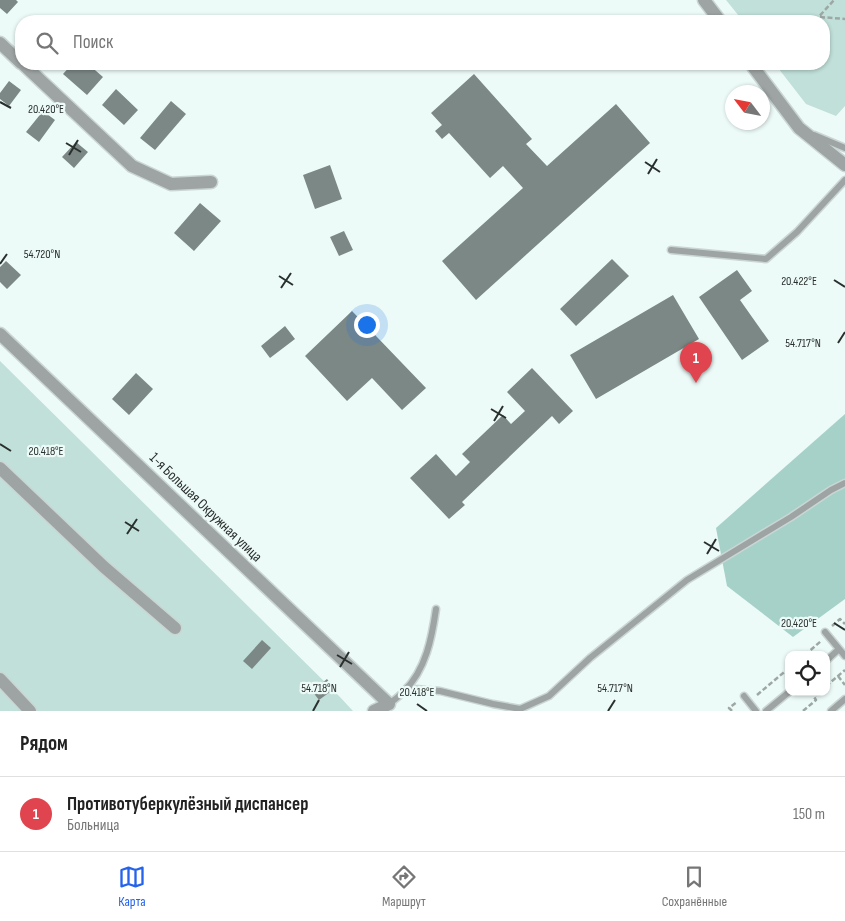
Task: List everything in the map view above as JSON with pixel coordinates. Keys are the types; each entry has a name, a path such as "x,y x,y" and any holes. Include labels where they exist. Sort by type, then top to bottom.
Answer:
{"street":[{"path":"704,0 715,15"},
{"path":"0,43 15,57"},
{"path":"29,70 132,166 171,184 212,182"},
{"path":"756,70 799,128 845,165"},
{"name":"1-я Большая Окружная улица","path":"0,334 389,704"},
{"path":"0,468 104,566 174,628"},
{"path":"0,679 30,711"},
{"path":"374,711 389,704"}],"lane":[{"path":"799,128 845,148"},
{"path":"671,250 766,259 797,232 845,180"},
{"path":"405,691 416,689 440,691 520,709 549,696 590,658 687,580 845,483"},
{"path":"389,704 405,691 420,668 429,647 436,609"},
{"path":"826,634 845,656"},
{"path":"830,658 840,650"},
{"path":"766,711 785,695"},
{"path":"746,699 756,711"},
{"path":"831,711 845,699"}],"path":[{"path":"822,15 834,0"},
{"path":"830,18 845,19"},
{"path":"809,651 840,619 845,624"},
{"path":"830,683 845,670"},
{"path":"746,699 785,671"},
{"path":"838,676 845,685"},
{"path":"803,711 816,700 815,696"}],"green space":[{"path":"726,0 845,0 845,106 836,116 806,104 780,70 830,70 830,15 738,15"},
{"path":"0,361 340,697 353,711 0,711"},
{"path":"845,414 845,599 793,637 727,586 716,528"}],"building":[{"path":"0,0 16,0 18,2 7,14 0,8"},
{"path":"67,70 95,70 103,77 87,95 63,74"},
{"path":"474,74 532,139 526,144 547,166 616,104 650,143 476,300 442,261 523,188 503,166 490,178 449,133 442,139 435,131 442,125 431,113"},
{"path":"9,81 21,90 9,106 0,99 0,93"},
{"path":"116,89 138,110 124,125 102,105"},
{"path":"171,101 186,114 155,150 140,138"},
{"path":"43,111 55,120 39,142 26,132"},
{"path":"76,142 88,152 74,168 62,157"},
{"path":"330,165 342,199 315,209 303,175"},
{"path":"200,203 221,221 194,251 174,233"},
{"path":"344,231 353,250 339,256 330,237"},
{"path":"612,259 629,276 576,326 560,309"},
{"path":"6,261 21,275 7,289 0,282 0,267"},
{"path":"737,270 752,291 740,300 769,341 742,360 699,297"},
{"path":"673,295 699,339 596,399 570,355"},
{"path":"352,311 426,388 402,410 372,378 347,401 305,356"},
{"path":"285,326 295,339 270,358 261,346"},
{"path":"532,368 573,411 559,424 552,416 462,502 465,505 449,519 410,478 436,454 456,476 470,462 462,454 503,415 511,424 525,411 507,392"},
{"path":"136,373 153,389 129,415 112,399"},
{"path":"262,640 271,648 252,669 243,661"},
{"path":"327,679 334,689 319,700 312,691"}],"place":[{"name":"Противотуберкулёзный диспансер","path":"696,383"}]}
